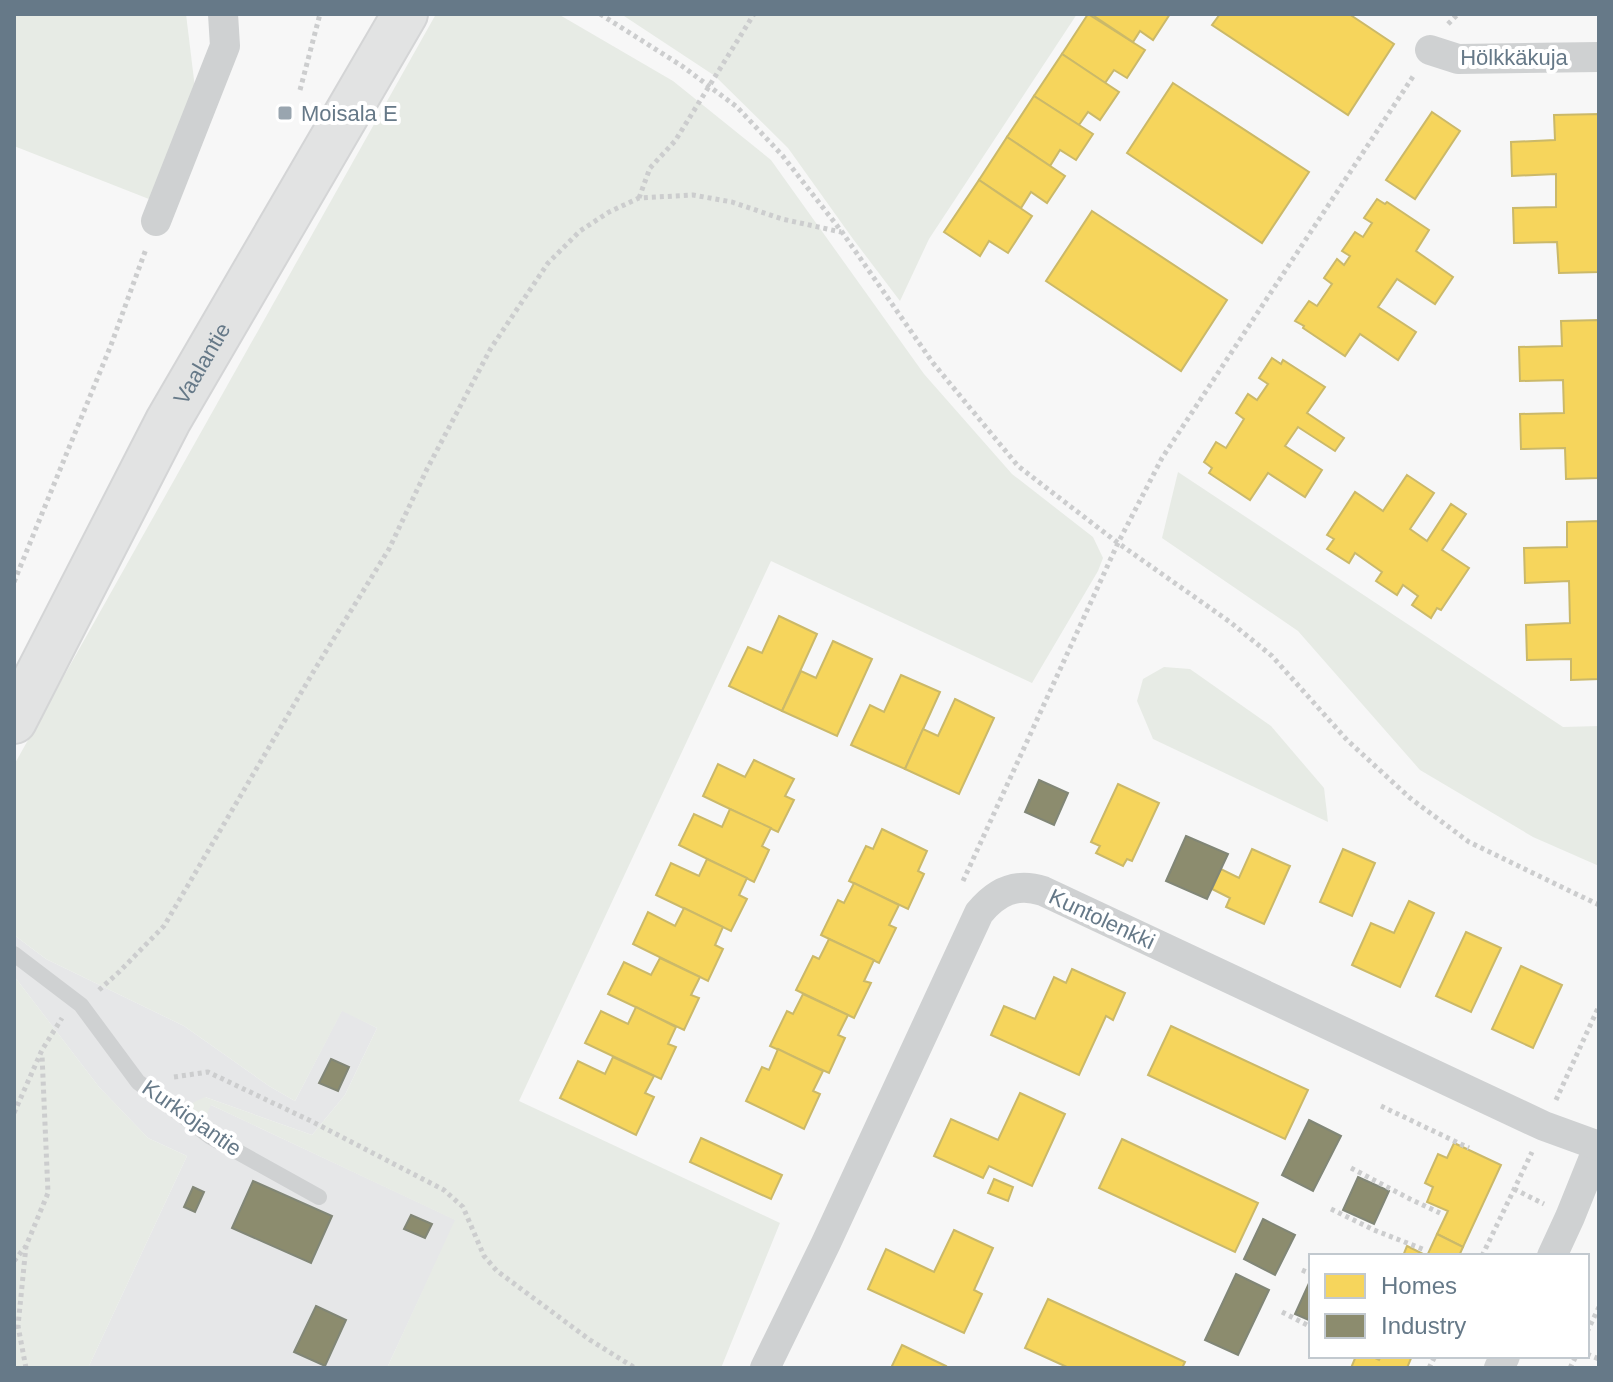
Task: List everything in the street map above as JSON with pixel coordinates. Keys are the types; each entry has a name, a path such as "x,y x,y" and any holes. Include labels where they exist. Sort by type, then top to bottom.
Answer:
{"street":[{"path":"156,221 225,46 223,14"},
{"name":"Vaalantie","path":"14,721 168,421 405,14"},
{"name":"Hölkkäkuja","path":"1430,50 1458,59 1599,57"},
{"name":"Kuntolenkki","path":"765,1368 979,913 987,903 1006,890 1031,887 1043,891 1530,1120 1599,1146"},
{"path":"1553,1254 1599,1146"}],"lane":[{"name":"Kurkiojantie","path":"14,954 81,1005 138,1082 211,1137 319,1197"}],"path":[{"path":"300,90 320,14"},
{"path":"600,14 682,66 737,107 782,155 842,232 933,363 1018,466 1272,656 1347,740 1410,798 1457,834 1599,905"},
{"path":"639,198 650,168 675,141 754,14"},
{"path":"960,887 1118,543 1162,458 1430,50 1458,14"},
{"path":"14,1113 42,1050 62,1018 119,972 164,926 389,549 491,348 548,263 580,231 609,212 639,198 693,195 732,202 782,219 842,232"},
{"path":"14,582 111,345 156,221"},
{"path":"14,1261 26,1246 48,1193 42,1050"},
{"path":"138,1082 208,1072 444,1190 463,1207 484,1256 497,1271 590,1340 635,1368"},
{"path":"1381,1106 1469,1148"},
{"path":"1351,1168 1440,1213"},
{"path":"1331,1209 1425,1250"},
{"path":"26,1246 18,1326 26,1368"},
{"path":"1302,1270 1309,1273"},
{"path":"1589,1328 1599,1307"},
{"path":"1282,1312 1309,1326"}],"shaded area":[{"path":"14,14 186,14 199,121 154,201 14,146"},
{"path":"436,14 558,14 673,81 771,160 924,374 1012,474 1093,537 1103,558 1032,683 771,561 519,1101 780,1223 721,1368 387,1368 455,1220 211,1105 205,1118 186,1106 205,1097 312,1135 345,1095 377,1028 342,1011 295,1101 184,1026 46,959 14,935 14,765"},
{"path":"621,14 1077,14 929,239 900,301 788,148 715,76"},
{"path":"1178,472 1563,727 1599,726 1599,866 1533,837 1420,770 1298,631 1162,538"},
{"path":"1164,667 1190,669 1271,726 1324,788 1328,822 1153,739 1137,701 1143,679"},
{"path":"14,935 46,959 184,1026 295,1101 342,1010 377,1028 345,1095 312,1135 205,1097 211,1105 456,1220 387,1368 88,1368 187,1156 148,1138 99,1087 14,976"},
{"path":"14,976 99,1087 148,1138 187,1156 88,1368 14,1368"}],"building: Homes":[{"path":"1088,14 1145,50 1127,78 1114,70 1105,83 1062,54"},
{"path":"1091,14 1170,14 1153,40 1140,31 1133,42"},
{"path":"1220,14 1349,14 1394,44 1348,115 1212,25"},
{"path":"1062,54 1119,92 1100,120 1088,112 1079,125 1034,96"},
{"path":"1173,83 1309,172 1262,243 1127,153"},
{"path":"1034,96 1093,134 1076,160 1060,150 1050,166 1007,137"},
{"path":"1432,112 1460,131 1415,199 1386,180"},
{"path":"1599,114 1599,272 1559,273 1557,242 1514,243 1513,208 1556,207 1556,174 1512,176 1511,142 1555,140 1554,115"},
{"path":"1007,137 1065,176 1047,203 1031,192 1021,208 979,180"},
{"path":"979,180 1032,216 1008,253 989,241 980,256 944,232"},
{"path":"1377,199 1385,204 1387,202 1429,230 1416,251 1453,277 1435,304 1397,279 1378,307 1416,332 1398,360 1360,334 1345,356 1295,321 1309,301 1317,306 1332,284 1324,278 1337,259 1344,265 1350,256 1342,251 1355,232 1363,237 1372,223 1364,218"},
{"path":"1092,211 1227,300 1181,371 1046,281"},
{"path":"1599,320 1599,478 1566,479 1565,448 1521,449 1520,414 1564,413 1563,380 1520,381 1519,347 1562,346 1561,321"},
{"path":"1272,358 1281,364 1283,360 1325,387 1307,413 1344,438 1335,451 1298,427 1285,446 1322,470 1305,497 1268,473 1250,500 1209,473 1212,468 1204,462 1216,442 1226,448 1244,419 1236,413 1248,394 1257,400 1268,384 1259,378"},
{"path":"1407,475 1434,493 1410,529 1427,541 1451,504 1466,514 1442,550 1469,568 1441,610 1437,608 1431,618 1412,605 1418,596 1403,585 1397,595 1376,581 1382,572 1355,553 1349,563 1327,549 1334,539 1327,535 1355,492 1383,511"},
{"path":"1599,521 1599,679 1571,680 1571,659 1527,660 1526,625 1570,623 1569,581 1525,583 1524,548 1567,547 1567,522"},
{"path":"779,616 817,634 782,711 729,686 748,647 762,653"},
{"path":"833,641 872,659 837,736 782,711 801,671 816,678"},
{"path":"901,675 940,692 905,769 851,745 870,705 884,712"},
{"path":"955,699 994,718 959,794 905,769 923,729 938,736"},
{"path":"754,760 794,779 785,796 794,800 778,832 703,796 718,764 745,777"},
{"path":"1118,784 1159,803 1132,861 1127,859 1123,866 1096,853 1100,846 1091,842"},
{"path":"730,809 771,828 762,846 769,850 754,882 679,845 694,814 722,827"},
{"path":"882,829 927,851 918,871 924,874 908,909 849,881 866,846 873,849"},
{"path":"1252,849 1290,866 1264,924 1226,907 1230,898 1212,889 1221,869 1239,878"},
{"path":"1343,849 1375,863 1352,916 1320,902"},
{"path":"707,859 747,878 739,895 747,899 731,931 656,895 671,863 699,876"},
{"path":"854,883 899,905 889,925 896,928 879,963 821,935 838,900 844,903"},
{"path":"1409,901 1434,913 1400,987 1352,965 1371,923 1394,933"},
{"path":"684,908 723,927 715,945 723,949 708,981 633,944 648,912 675,926"},
{"path":"1466,932 1501,948 1471,1012 1436,996"},
{"path":"829,939 874,960 864,981 871,983 854,1018 796,990 813,956 819,959"},
{"path":"660,958 700,977 691,995 699,998 684,1030 608,994 624,962 651,975"},
{"path":"1521,966 1562,985 1533,1048 1492,1029"},
{"path":"1072,969 1125,993 1113,1020 1106,1016 1079,1075 991,1035 1004,1006 1035,1019 1054,977 1066,983"},
{"path":"803,994 848,1015 838,1035 845,1038 829,1073 770,1046 787,1011 793,1014"},
{"path":"636,1007 676,1027 668,1044 676,1047 661,1079 585,1043 601,1011 628,1024"},
{"path":"1171,1026 1308,1090 1285,1139 1148,1075"},
{"path":"778,1049 823,1071 813,1091 820,1094 804,1129 746,1101 762,1067 769,1070"},
{"path":"613,1057 654,1076 645,1093 654,1097 636,1135 560,1098 578,1061 605,1074"},
{"path":"1020,1093 1065,1114 1032,1186 989,1166 983,1178 934,1156 951,1119 998,1140"},
{"path":"701,1138 782,1175 771,1199 690,1162"},
{"path":"1122,1139 1258,1203 1235,1252 1099,1188"},
{"path":"1454,1143 1501,1165 1463,1247 1437,1234 1448,1211 1427,1202 1433,1187 1425,1183 1438,1154 1447,1158"},
{"path":"994,1179 1013,1187 1008,1201 988,1193"},
{"path":"954,1230 993,1248 974,1290 982,1294 964,1333 868,1289 886,1249 934,1272"},
{"path":"1437,1234 1463,1247 1460,1254 1428,1254"},
{"path":"1407,1246 1423,1254 1404,1254"},
{"path":"1048,1299 1185,1362 1182,1368 1069,1368 1025,1348"},
{"path":"902,1345 946,1366 945,1368 891,1368"},
{"path":"1355,1358 1411,1358 1407,1368 1351,1368"}],"building: Industry":[{"path":"1039,780 1068,793 1054,825 1025,812"},
{"path":"1186,836 1228,854 1207,899 1166,881"},
{"path":"331,1059 349,1067 338,1091 319,1083"},
{"path":"1309,1120 1341,1136 1313,1191 1282,1175"},
{"path":"1358,1177 1389,1191 1374,1224 1343,1210"},
{"path":"253,1181 332,1216 311,1263 232,1228"},
{"path":"193,1187 204,1192 195,1212 184,1207"},
{"path":"411,1215 432,1224 425,1238 404,1229"},
{"path":"1263,1219 1295,1235 1275,1275 1244,1259"},
{"path":"1236,1274 1269,1290 1238,1355 1205,1340"},
{"path":"1309,1283 1309,1320 1295,1314"},
{"path":"316,1306 346,1320 325,1366 294,1352"}],"place":[{"name":"Moisala E","path":"285,113"}]}
